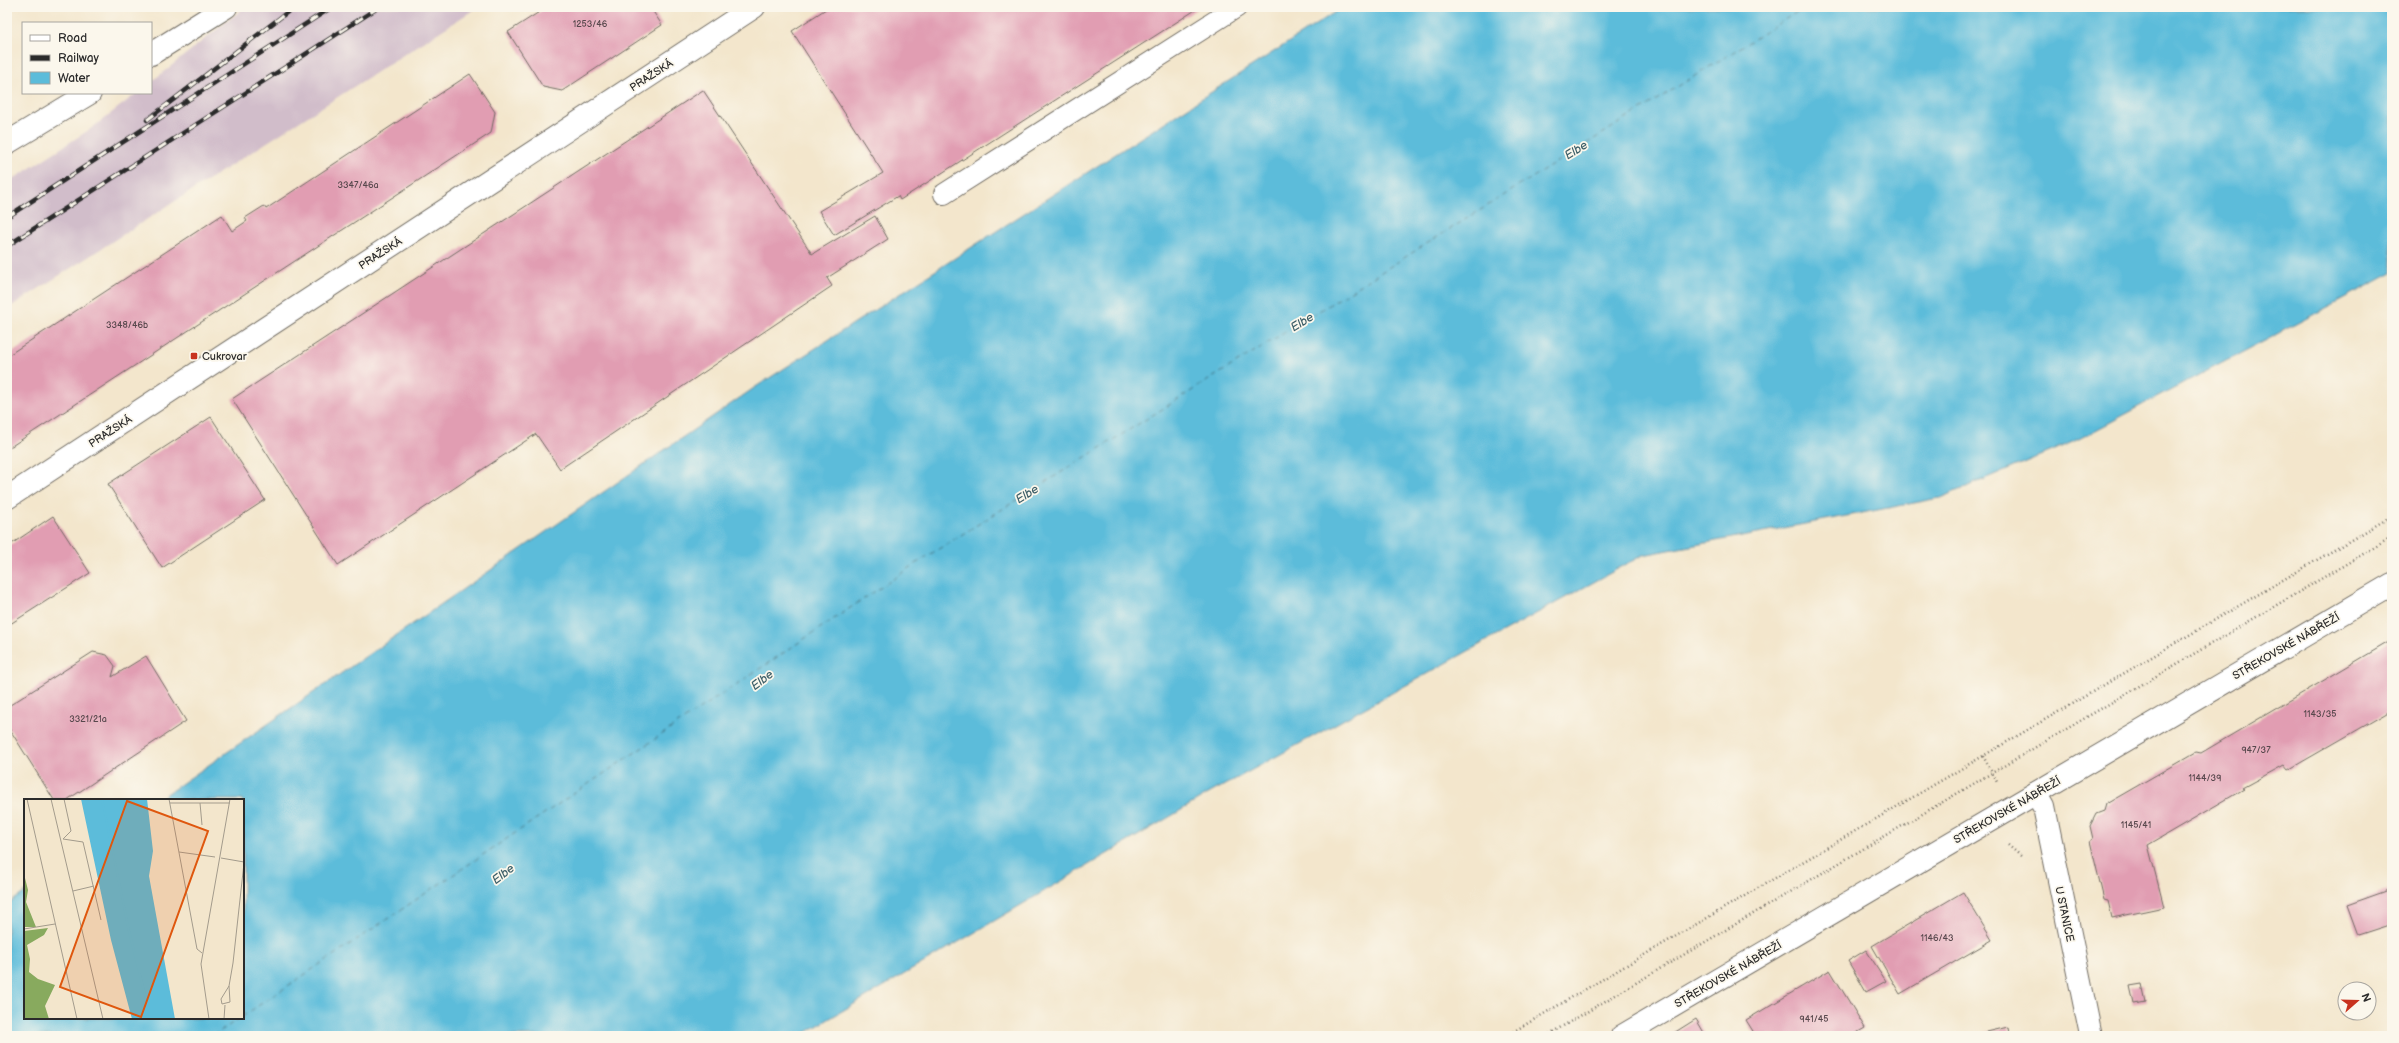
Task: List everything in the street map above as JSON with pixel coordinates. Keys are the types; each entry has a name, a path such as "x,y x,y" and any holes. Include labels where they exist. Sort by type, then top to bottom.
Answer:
{"street":[{"path":"152,53 226,7"},
{"name":"PRAŽSKÁ","path":"7,498 754,7"},
{"path":"7,143 88,94"},
{"name":"STŘEKOVSKÉ NÁBŘEŽÍ","path":"1622,1036 2392,584"},
{"name":"U STANICE","path":"2036,793 2044,807 2090,1036"}],"lane":[{"path":"944,194 1236,7"}],"path":[{"path":"1506,1036 2392,516"},
{"path":"1546,1036 2392,537"}],"shaded area":[{"path":"245,7 478,7 7,309 7,183 92,128 136,94 152,94 152,81"}],"water":[{"name":"Elbe","path":"1343,7 2392,7 2392,273 2075,441 1940,498 1643,555 1210,793 800,1036 7,1036 7,905 24,893 24,1019 244,1019 244,799 159,799 754,388"}],"building":[{"path":"547,7 650,7 662,25 562,91 543,87 508,32"},
{"path":"829,7 1200,7 900,200 898,196 834,235 819,211 883,173 792,31"},
{"path":"470,74 495,112 491,133 7,449 7,356 222,215 232,231 247,221 245,218 264,206 266,209"},
{"path":"703,90 812,254 875,216 888,239 827,278 832,286 560,469 536,434 338,565 232,399"},
{"path":"211,417 265,500 162,568 108,484"},
{"path":"53,516 90,573 7,626 7,547"},
{"path":"2392,640 2392,710 2288,770 2284,765 2242,788 2244,789 2148,845 2164,907 2112,918 2108,901 2104,900 2090,841 2093,839 2090,826 2096,814 2104,811 2106,804 2196,752 2201,753"},
{"path":"93,652 107,655 115,666 112,677 146,656 186,721 69,799 53,799 7,725 7,707"},
{"path":"2392,889 2392,924 2358,935 2347,905"},
{"path":"1963,892 1992,940 1900,994 1872,946"},
{"path":"1866,950 1886,981 1866,992 1848,961"},
{"path":"1830,970 1865,1028 1851,1036 1756,1036 1746,1020"},
{"path":"2142,984 2146,1002 2134,1004 2130,986"},
{"path":"1696,1019 1706,1036 1669,1036"},
{"path":"2008,1027 2010,1036 1974,1036 1974,1035"}],"ferry route":[{"path":"244,1015 929,555 1805,7"},
{"path":"213,1036 238,1019"}],"railway":[{"path":"147,120 294,7"},
{"path":"7,217 332,7"},
{"path":"7,246 379,7"}],"place":[{"name":"Cukrovar","path":"194,356"}]}
